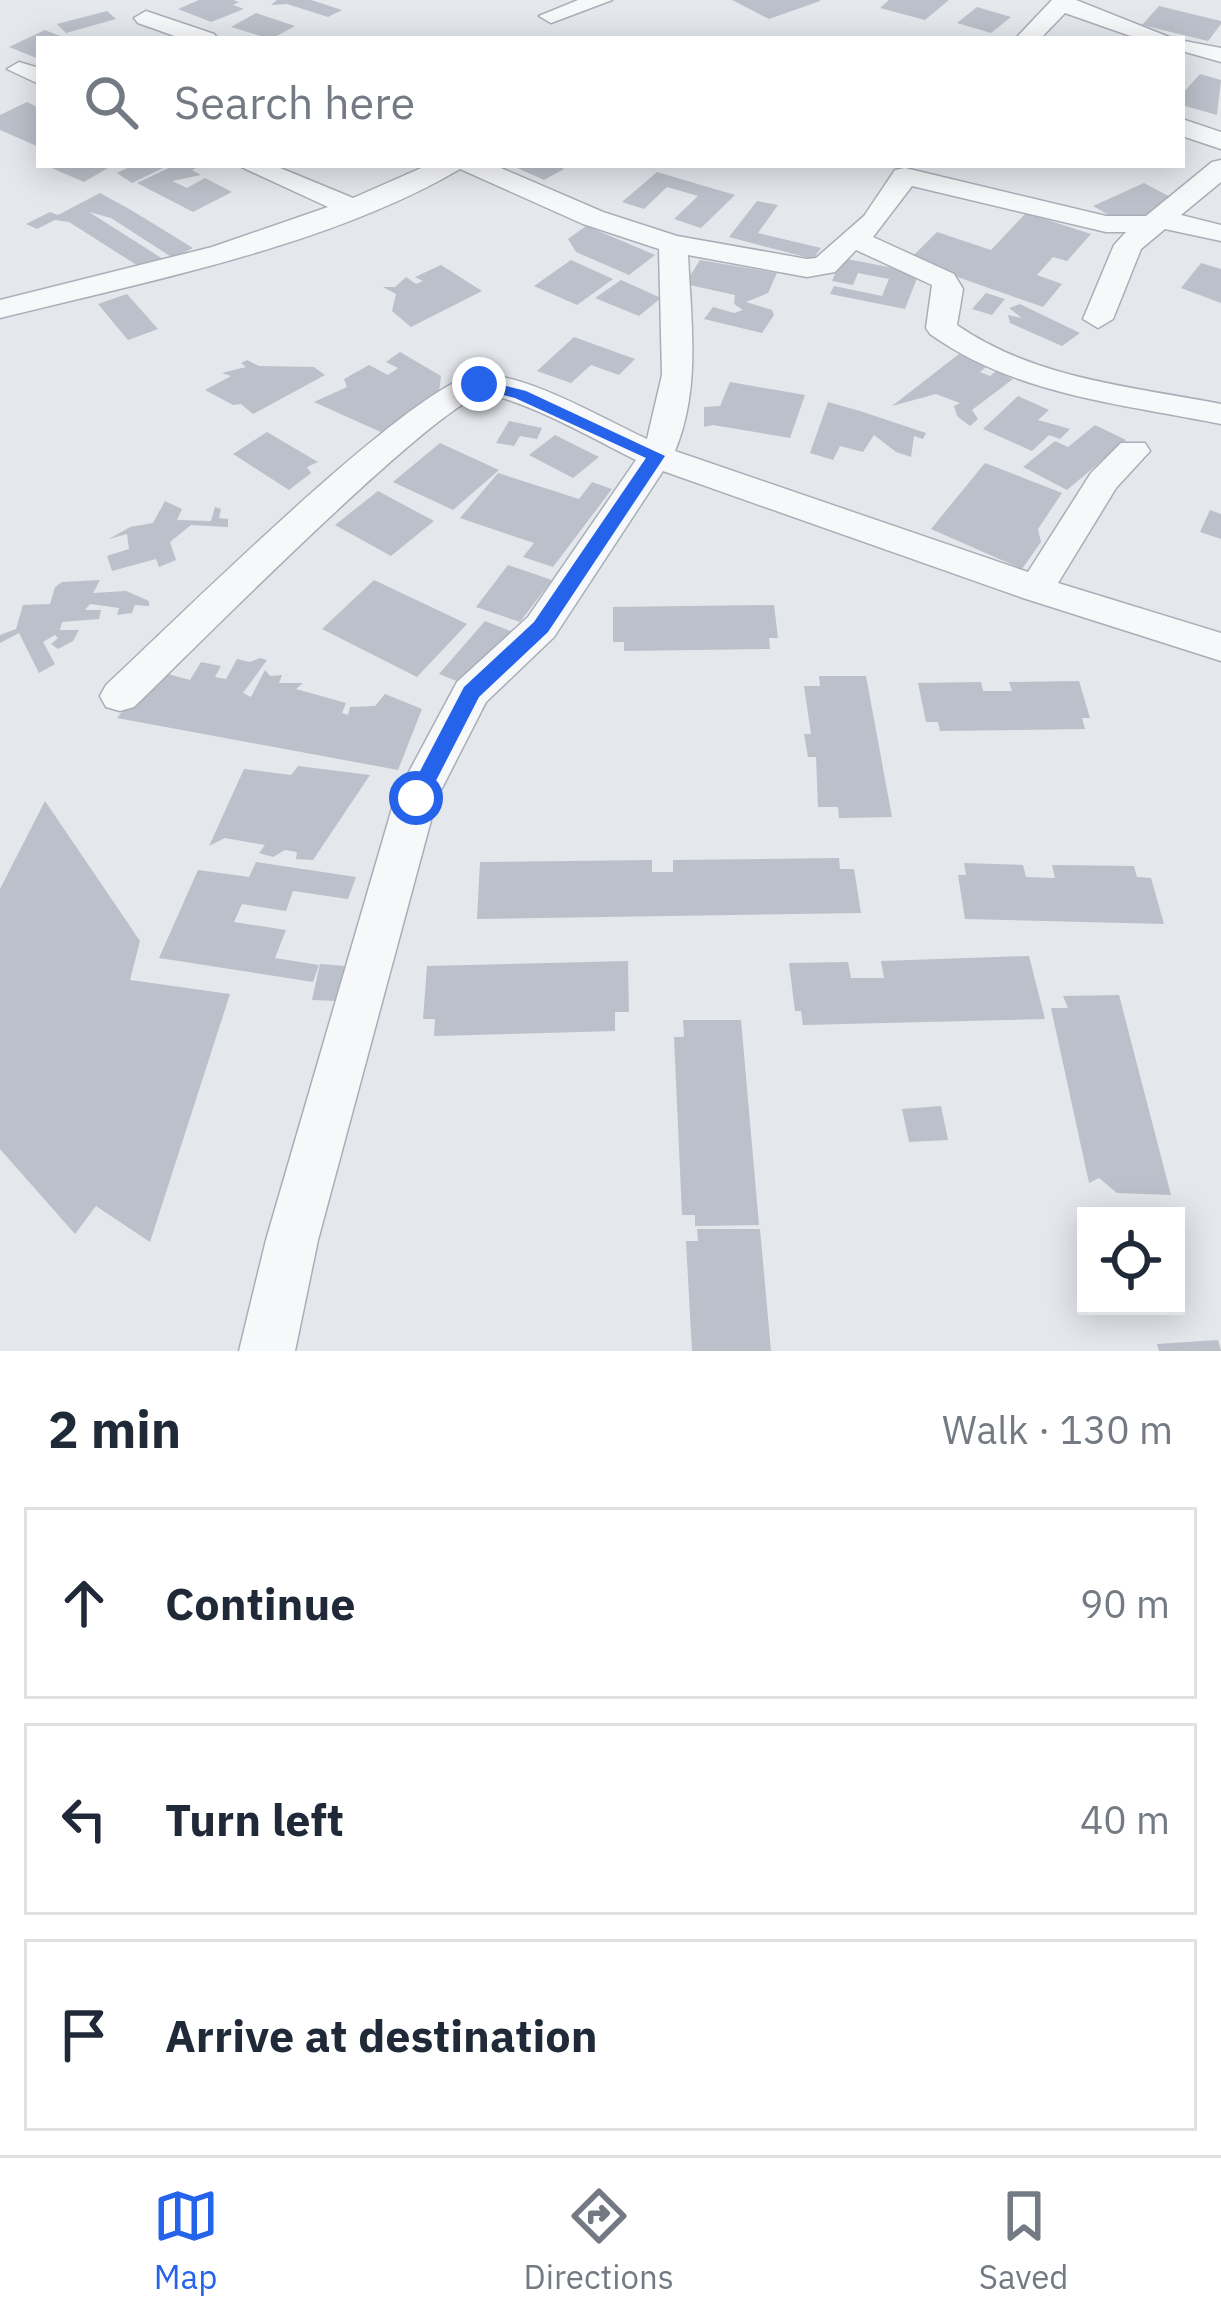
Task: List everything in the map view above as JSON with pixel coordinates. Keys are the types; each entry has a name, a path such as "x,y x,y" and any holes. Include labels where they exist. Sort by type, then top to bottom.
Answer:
{"street":[{"path":"550,18 601,0"},
{"path":"1030,36 1062,2 1154,36"},
{"path":"146,18 197,36"},
{"path":"1185,45 1221,55"},
{"path":"1185,129 1221,140"},
{"path":"1098,319 1128,245 1221,167"},
{"path":"257,168 353,208"},
{"path":"0,309 168,270 353,208 443,168"},
{"path":"478,168 593,218 673,244 711,247 810,269 825,266 874,222 910,171 1106,224 1152,224 1164,219 1221,233"},
{"path":"855,239 944,280 948,289 941,328 998,359 1069,383 1221,414"},
{"path":"267,1351 292,1240 416,798 471,692 541,627 656,456 671,422 678,375 673,244"},
{"path":"120,696 374,458 462,388 479,384 521,394 656,456 1036,589 1221,646"},
{"path":"1036,589 1103,481 1133,451"}],"building":[{"path":"199,0 233,0 239,2 233,5 244,9 211,22 178,9"},
{"path":"277,0 311,0 342,10 328,17 287,4 271,5"},
{"path":"732,0 820,0 820,1 769,19"},
{"path":"889,0 949,0 925,20 880,8"},
{"path":"1159,6 1221,24 1208,41 1142,25"},
{"path":"977,7 1011,17 991,33 957,23"},
{"path":"107,11 116,19 66,33 57,24"},
{"path":"256,13 295,26 277,36 231,27"},
{"path":"45,30 60,36 36,36 36,58 9,47"},
{"path":"1200,74 1221,80 1217,115 1185,106 1185,91"},
{"path":"27,102 36,106 36,146 0,130 0,115"},
{"path":"52,168 108,168 84,182"},
{"path":"127,168 163,168 132,183 117,173"},
{"path":"169,168 196,168 192,170 201,175 172,181 187,188 205,178 232,192 193,212 137,183"},
{"path":"518,168 564,169 544,180"},
{"path":"657,172 735,195 701,228 674,219 698,196 667,187 644,209 622,202"},
{"path":"1144,183 1176,200 1125,224 1093,206"},
{"path":"100,193 193,248 173,258 111,218 89,212 163,259 143,269 69,222 55,220 37,229 26,224 50,212 58,215"},
{"path":"757,201 778,205 758,233 821,248 813,259 729,237"},
{"path":"1026,213 1091,234 1067,261 1053,257 1037,275 1062,284 1043,307 909,260 937,232 991,250"},
{"path":"586,226 655,255 629,275 576,252 568,239"},
{"path":"842,258 919,273 905,309 830,294 834,286 882,296 889,279 858,273 853,285 832,281"},
{"path":"571,260 613,279 577,305 534,286"},
{"path":"700,260 777,273 768,293 746,302 772,310 774,315 762,333 704,319 713,307 734,313 743,310 734,304 735,295 685,284"},
{"path":"1201,263 1221,269 1221,303 1181,288"},
{"path":"441,265 482,291 411,327 392,311 396,294 383,287 395,287 406,277 416,284 423,281 415,277"},
{"path":"621,280 661,298 639,316 595,298"},
{"path":"986,293 1005,299 992,315 972,309"},
{"path":"127,294 158,329 128,340 98,304"},
{"path":"1020,304 1080,333 1062,346 1010,323 1008,315 1022,318 1009,308"},
{"path":"574,337 635,359 619,375 591,365 571,383 537,371"},
{"path":"400,352 441,376 439,392 383,433 314,402 347,387 344,379 369,365 388,375 398,368 386,362"},
{"path":"959,354 986,367 980,372 990,376 996,371 1013,379 972,410 978,419 970,426 957,416 954,406 960,403 936,394 892,406"},
{"path":"247,360 259,366 314,367 325,375 253,414 205,390 231,376 222,373 246,367 241,363"},
{"path":"730,382 805,395 790,438 704,427 704,407 720,406"},
{"path":"1018,396 1049,410 1038,420 1070,429 1060,439 1049,435 1032,451 983,429"},
{"path":"828,402 926,433 923,439 914,436 911,457 874,435 863,452 840,446 833,460 810,453"},
{"path":"509,421 542,428 537,439 520,436 514,446 496,443"},
{"path":"1095,425 1126,440 1067,490 1023,467 1055,441 1068,447"},
{"path":"267,432 318,462 307,467 311,473 289,490 233,454"},
{"path":"555,435 599,457 573,478 529,455"},
{"path":"440,443 499,470 453,510 393,482"},
{"path":"985,463 1062,493 1038,529 1041,542 1022,569 931,529"},
{"path":"498,473 579,499 592,482 612,489 553,567 523,557 534,543 460,518"},
{"path":"378,491 434,521 391,556 335,525"},
{"path":"165,501 182,509 177,520 211,521 215,507 221,509 219,518 228,519 228,527 191,525 170,542 176,560 159,567 156,559 112,571 107,556 129,549 127,534 109,539 130,527 153,523"},
{"path":"1210,510 1221,514 1221,539 1200,532"},
{"path":"508,565 552,580 520,622 476,607"},
{"path":"100,580 93,593 126,591 149,601 149,606 135,605 132,613 117,615 119,608 90,604 85,610 101,610 99,619 62,622 60,630 79,630 73,641 58,649 51,644 58,638 55,635 43,642 55,664 39,673 19,633 0,643 0,635 16,629 23,605 50,604 55,587 62,582"},
{"path":"374,580 467,624 417,677 322,629"},
{"path":"774,605 778,638 769,638 770,649 624,651 624,642 613,642 613,607"},
{"path":"485,621 523,636 479,690 439,674"},
{"path":"237,659 267,660 243,693 251,697 265,670 270,676 282,675 279,683 303,683 296,689 346,703 342,713 348,715 350,707 375,706 385,694 422,709 398,770 117,718 157,671 190,680 201,662 221,666 215,677 226,679"},
{"path":"819,676 866,676 892,817 839,818 838,807 818,807 816,757 808,757 804,734 811,734 804,686 820,686"},
{"path":"1079,681 1090,718 1082,718 1085,729 940,731 938,722 926,722 918,683 981,682 983,691 1012,691 1009,682"},
{"path":"298,766 370,775 313,860 296,859 297,852 285,850 273,857 259,853 265,845 225,838 209,846 244,769 291,775"},
{"path":"45,801 140,941 130,980 230,994 150,1242 96,1206 75,1234 0,1149 0,889"},
{"path":"839,858 840,869 854,869 861,913 477,919 480,862 652,860 652,872 673,872 673,860"},
{"path":"256,862 356,877 348,899 293,891 286,911 242,904 234,922 286,930 275,958 319,965 313,982 159,958 198,870 249,877"},
{"path":"964,863 1023,865 1026,877 1055,878 1052,865 1134,866 1137,877 1151,878 1164,924 965,919 958,875 966,875"},
{"path":"1029,956 1045,1019 803,1025 801,1011 795,1011 789,963 848,962 851,978 884,978 881,961"},
{"path":"628,961 629,1012 615,1012 615,1031 434,1036 435,1019 423,1019 427,966"},
{"path":"320,964 345,966 338,1001 312,1000"},
{"path":"1119,995 1171,1195 1117,1193 1099,1178 1089,1183 1051,1008 1068,1008 1063,996"},
{"path":"683,1020 741,1020 759,1225 695,1226 695,1215 682,1215 674,1037 684,1037"},
{"path":"941,1106 948,1140 909,1142 902,1109"},
{"path":"697,1229 760,1229 771,1351 692,1351 686,1241 698,1241"},
{"path":"1218,1340 1221,1351 1159,1351 1157,1344"}],"route":[{"path":"416,798 471,692 541,627 656,456 521,394 479,384"}]}
